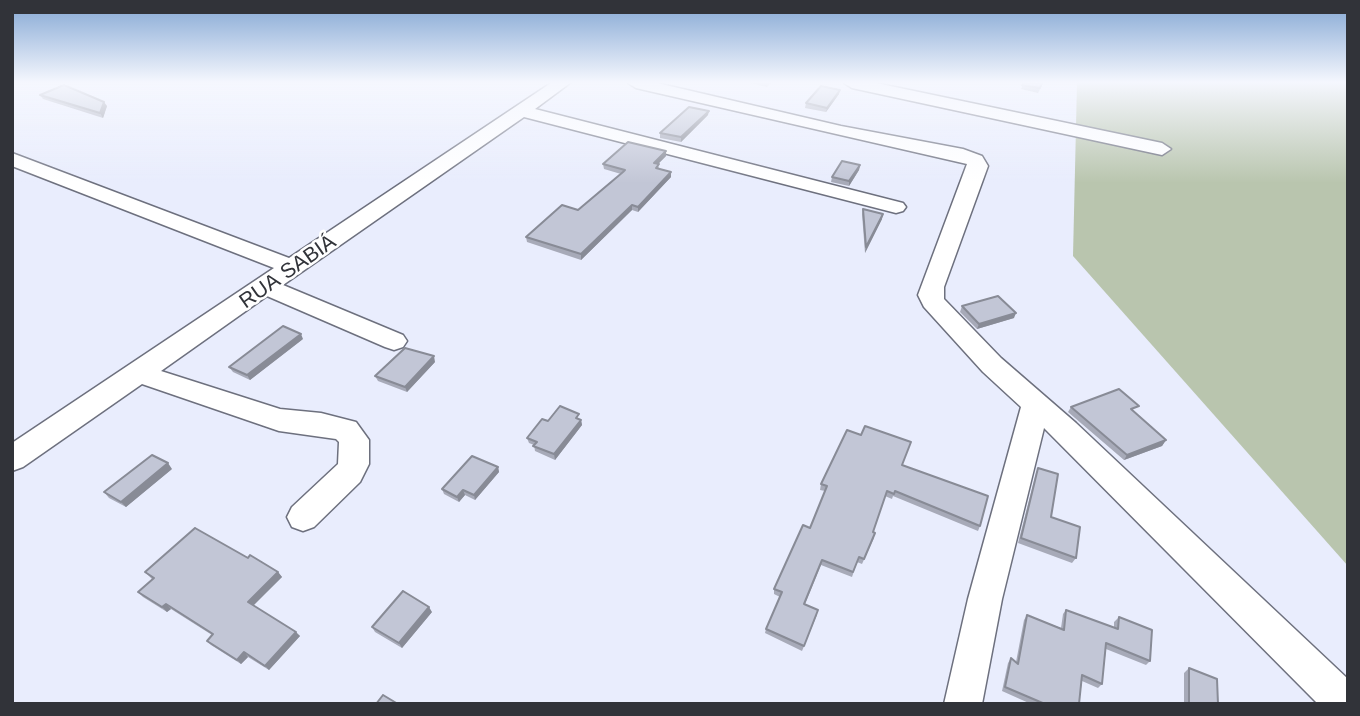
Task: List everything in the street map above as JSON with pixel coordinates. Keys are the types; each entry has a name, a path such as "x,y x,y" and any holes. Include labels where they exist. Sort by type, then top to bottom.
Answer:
{"street":[{"name":"RUA SABIÁ","path":"12,459 514,116"},
{"path":"543,116 896,207"},
{"path":"779,116 964,155 975,160 978,166 930,295 950,323 1346,704"},
{"path":"1009,116 1162,149"},
{"path":"12,159 294,268"},
{"path":"266,287 394,341"},
{"path":"138,373 279,420 321,424 346,430 354,440 354,464 349,473 303,517"},
{"path":"963,704 985,599 1036,404"}],"green space":[{"path":"1076,116 1348,116 1348,566 1073,256"}],"building":[{"path":"679,116 703,116 681,137 660,133"},
{"path":"628,142 666,151 654,163 659,164 656,168 671,172 638,207 632,205 581,254 526,237 562,205 578,210 623,172 625,170 603,164"},
{"path":"842,161 860,165 849,181 832,177"},
{"path":"863,209 883,214 866,247"},
{"path":"998,296 1016,313 979,324 962,306"},
{"path":"283,326 301,334 247,375 229,367"},
{"path":"405,348 434,356 405,387 375,376"},
{"path":"1119,389 1139,406 1131,409 1166,440 1127,455 1071,407"},
{"path":"560,406 579,414 576,418 581,420 554,454 533,446 537,442 527,438 542,419 548,421"},
{"path":"865,426 911,442 902,465 988,496 980,526 895,491 894,494 887,491 873,532 875,533 864,559 859,557 853,572 822,560 804,604 818,610 804,646 766,629 782,592 774,589 803,525 810,528 827,486 821,484 847,430 861,435"},
{"path":"152,455 168,463 121,502 104,492"},
{"path":"472,456 498,467 474,495 463,490 457,497 442,489"},
{"path":"1038,468 1058,474 1051,517 1080,527 1076,558 1021,538"},
{"path":"195,528 278,572 248,602 296,632 265,666 244,652 237,660 207,641 213,634 166,604 162,607 138,592 154,578 145,572"},
{"path":"403,591 429,607 399,643 372,627"},
{"path":"1066,610 1118,629 1119,617 1152,630 1150,661 1106,643 1102,684 1082,675 1079,704 1045,704 1005,687 1011,658 1018,664 1027,615 1064,630"},
{"path":"1189,668 1217,679 1218,704 1189,704"},
{"path":"383,695 398,704 376,704"}]}
